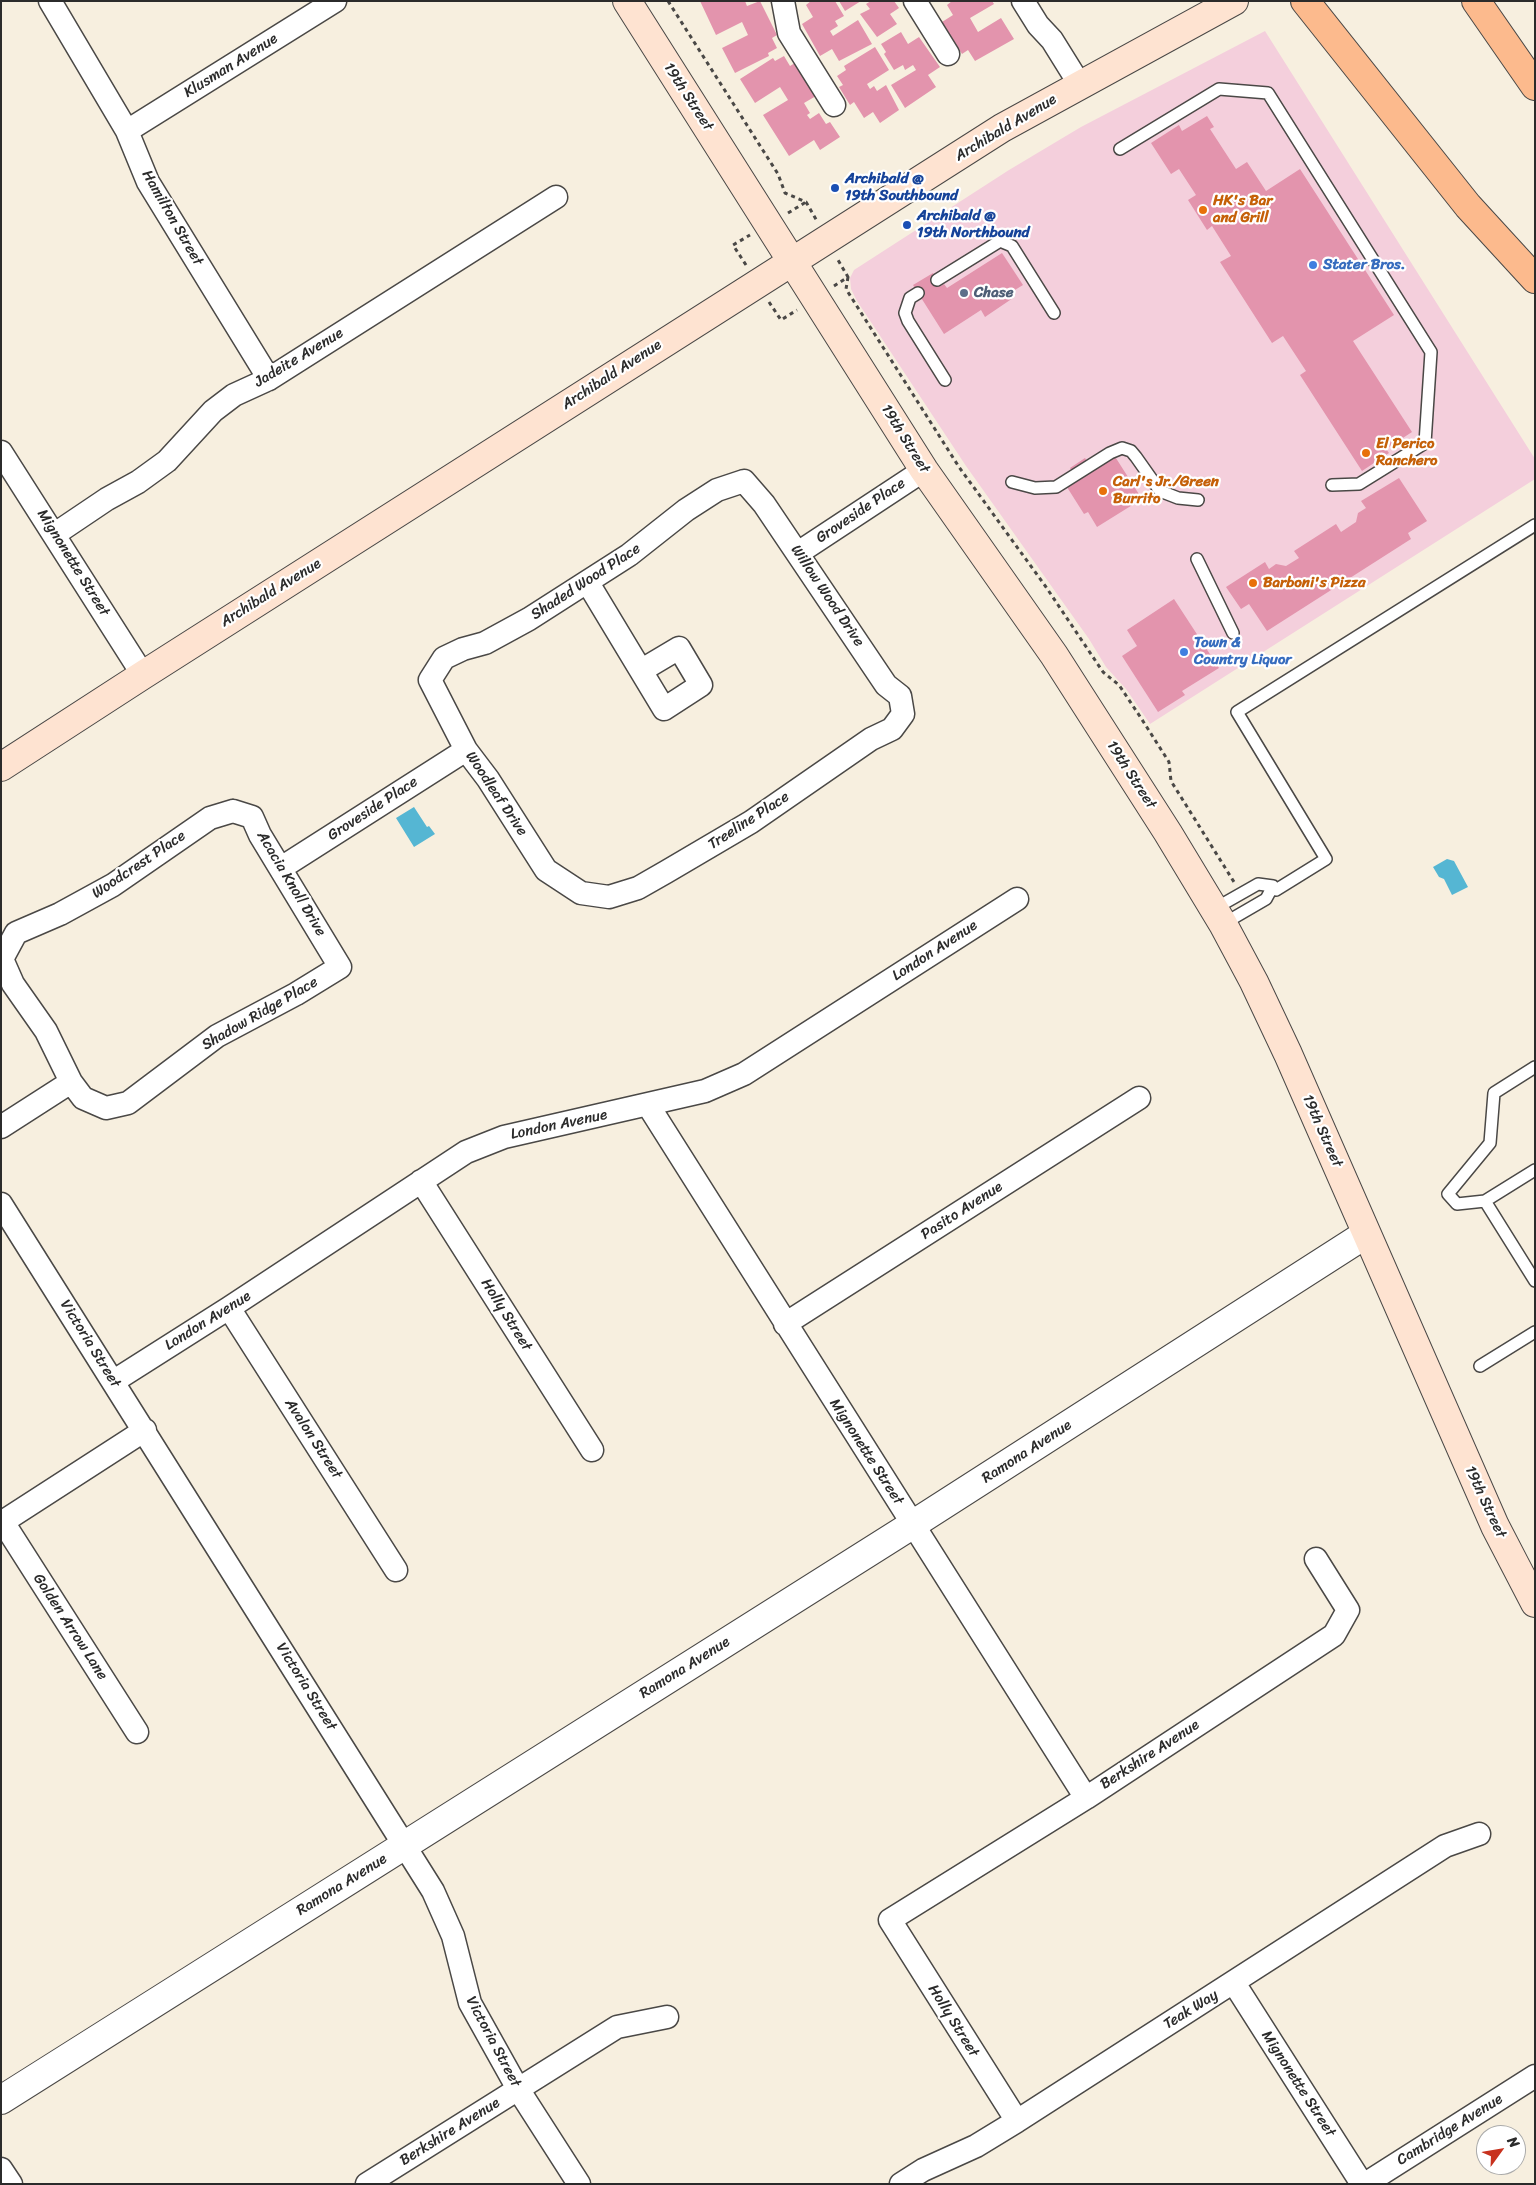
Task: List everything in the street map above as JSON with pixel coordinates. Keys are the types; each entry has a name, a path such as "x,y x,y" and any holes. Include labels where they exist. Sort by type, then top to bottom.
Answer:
{"highway":[{"path":"1305,1 1468,206 1535,279"},
{"path":"1476,1 1535,86"}],"main road":[{"name":"19th Street","path":"627,1 924,470 1048,645 1168,833 1218,916 1288,1054 1495,1526 1535,1603"},
{"name":"Archibald Avenue","path":"1,767 1002,128 1234,1"}],"street":[{"name":"Hamilton Street","path":"50,1 127,131 148,182 269,379"},
{"name":"Klusman Avenue","path":"127,131 335,1"},
{"path":"783,1 789,33 834,106"},
{"path":"915,1 948,54"},
{"path":"1023,1 1038,25 1052,40 1080,84"},
{"name":"Jadeite Avenue","path":"55,534 107,499 138,482 167,461 213,411 234,395 269,379 556,197"},
{"name":"Mignonette Street","path":"1,452 55,534 143,675"},
{"name":"Groveside Place","path":"798,553 924,470"},
{"name":"Willow Wood Drive","path":"744,481 764,504 886,685 900,696 902,714"},
{"name":"Shaded Wood Place","path":"430,680 444,658 463,649 485,643 588,583 717,490 744,481"},
{"path":"588,583 642,670"},
{"name":"Woodleaf Drive","path":"430,680 466,750 488,779 546,870 581,892"},
{"name":"Treeline Place","path":"581,892 609,896 638,888 751,822 871,739 892,729 902,714"},
{"name":"Groveside Place","path":"281,868 466,750"},
{"name":"Acacia Knoll Drive","path":"234,811 252,817 260,835 340,967"},
{"name":"Woodcrest Place","path":"2,958 16,933 60,914 114,885 210,818 234,811"},
{"name":"London Avenue","path":"114,1381 230,1308 466,1152 504,1137 705,1091 744,1074 1017,899"},
{"path":"1,1127 71,1082 46,1031 13,984 2,958"},
{"name":"Shadow Ridge Place","path":"71,1082 83,1098 106,1108 128,1103 217,1036 296,994 340,967"},
{"name":"Pasito Avenue","path":"784,1324 1139,1098"},
{"name":"Mignonette Street","path":"648,1105 784,1324 1086,1798"},
{"name":"Holly Street","path":"421,1181 592,1450"},
{"name":"Victoria Street","path":"1,1204 145,1430 433,1891 453,1936 470,2003 518,2089 579,2184"},
{"name":"Ramona Avenue","path":"1,2100 912,1525 1366,1234"},
{"name":"Avalon Street","path":"230,1308 396,1570"},
{"path":"2,1522 145,1430"},
{"name":"Golden Arrow Lane","path":"2,1522 137,1732"},
{"name":"Berkshire Avenue","path":"890,1920 1086,1798 1334,1635 1348,1610 1316,1558"},
{"name":"Teak Way","path":"901,2184 923,2170 976,2146 1017,2121 1234,1984 1445,1846 1479,1834"},
{"name":"Holly Street","path":"890,1920 1017,2121"},
{"name":"Mignonette Street","path":"1234,1984 1364,2184"},
{"name":"Berkshire Avenue","path":"367,2184 618,2027 667,2017"},
{"name":"Cambridge Avenue","path":"1364,2184 1535,2076"},
{"path":"1,2169 11,2184"}],"lane":[{"path":"1120,149 1219,89 1268,93 1421,335 1431,352 1426,443 1359,484 1332,485"},
{"path":"937,280 1000,241 1012,246 1054,312"},
{"path":"918,293 910,298 905,313 908,321 946,380"},
{"path":"1012,482 1035,488 1056,486 1110,453 1122,448 1130,451 1136,457 1160,491 1178,498 1198,500"},
{"path":"1276,890 1326,859 1237,712 1535,525"},
{"path":"1197,559 1233,633"},
{"path":"1535,1067 1494,1093 1490,1143 1448,1192 1457,1204 1484,1201 1535,1170"},
{"path":"1484,1201 1535,1281"},
{"path":"1480,1366 1535,1332"}],"path":[{"path":"668,1 778,174 785,193 806,202"},
{"path":"848,277 846,289 959,467 1046,587 1103,672 1119,685 1142,718 1169,762 1171,781 1234,882"}],"shaded area":[{"path":"1265,31 1535,459 1535,479 1150,724 1126,689 1106,667 1089,639 966,466 857,301 851,289 850,278 854,270 1009,170 1081,127"}],"water":[{"path":"414,807 427,827 429,826 435,834 414,847 396,818"},
{"path":"1447,859 1454,861 1468,887 1452,895 1444,879 1439,877 1433,867"}],"building":[{"path":"700,1 745,1 747,6 760,1 777,35 772,38 777,48 768,53 769,56 735,73 722,48 748,35 742,22 716,35"},
{"path":"811,1 835,1 844,16 835,21 838,26 830,31 833,36 858,20 872,44 839,61 832,49 820,56 802,24 813,17 806,5"},
{"path":"839,1 861,1 845,11"},
{"path":"871,1 894,1 899,8 890,14 897,24 877,37 860,14 870,9 866,4"},
{"path":"952,1 992,1 994,4 970,18 978,32 1001,18 1014,39 975,61 968,50 962,54 942,22 953,15 947,5"},
{"path":"901,32 908,44 919,37 940,67 928,75 936,87 905,108 891,85 916,70 913,65 905,70 903,65 894,70 884,54 886,52 881,44"},
{"path":"875,47 889,70 867,84 870,89 874,86 877,91 886,85 899,110 880,123 873,112 864,118 854,102 850,105 839,87 843,85 837,76 846,70 844,66"},
{"path":"784,56 790,66 795,63 816,96 804,103 810,113 807,115 810,119 819,113 826,124 830,122 840,137 820,150 814,140 789,156 763,115 788,100 780,87 755,103 740,79 773,58 775,61"},
{"path":"1207,116 1214,127 1210,129 1236,169 1247,162 1266,191 1300,169 1394,315 1353,341 1412,432 1386,449 1389,453 1362,471 1300,375 1306,371 1283,336 1272,343 1220,262 1231,256 1212,226 1207,230 1188,200 1196,195 1179,169 1171,174 1151,143 1179,125 1182,131"},
{"name":"Chase","path":"1002,253 1023,285 1010,293 1013,298 985,317 981,310 944,334 913,285 933,273 941,286 944,284 947,288"},
{"name":"Carl's Jr./Green Burrito","path":"1114,455 1142,499 1097,527 1088,512 1084,514 1065,484 1076,477 1070,468 1085,458 1091,467"},
{"path":"1399,478 1427,521 1408,533 1411,539 1267,631 1249,604 1241,609 1226,587 1265,562 1269,569 1276,564 1286,566 1299,558 1294,551 1336,524 1341,532 1356,522 1358,513 1366,508 1361,501"},
{"path":"1174,599 1219,668 1182,691 1185,695 1158,712 1122,656 1137,646 1127,630"}],"place":[{"name":"Archibald @ 19th Southbound","path":"835,188"},
{"name":"HK's Bar and Grill","path":"1203,210"},
{"name":"Archibald @ 19th Northbound","path":"907,225"},
{"name":"Stater Bros.","path":"1313,265"},
{"name":"Chase","path":"964,293"},
{"name":"El Perico Ranchero","path":"1366,453"},
{"name":"Carl's Jr./Green Burrito","path":"1103,491"},
{"name":"Barboni's Pizza","path":"1253,583"},
{"name":"Town & Country Liquor","path":"1184,652"}]}
